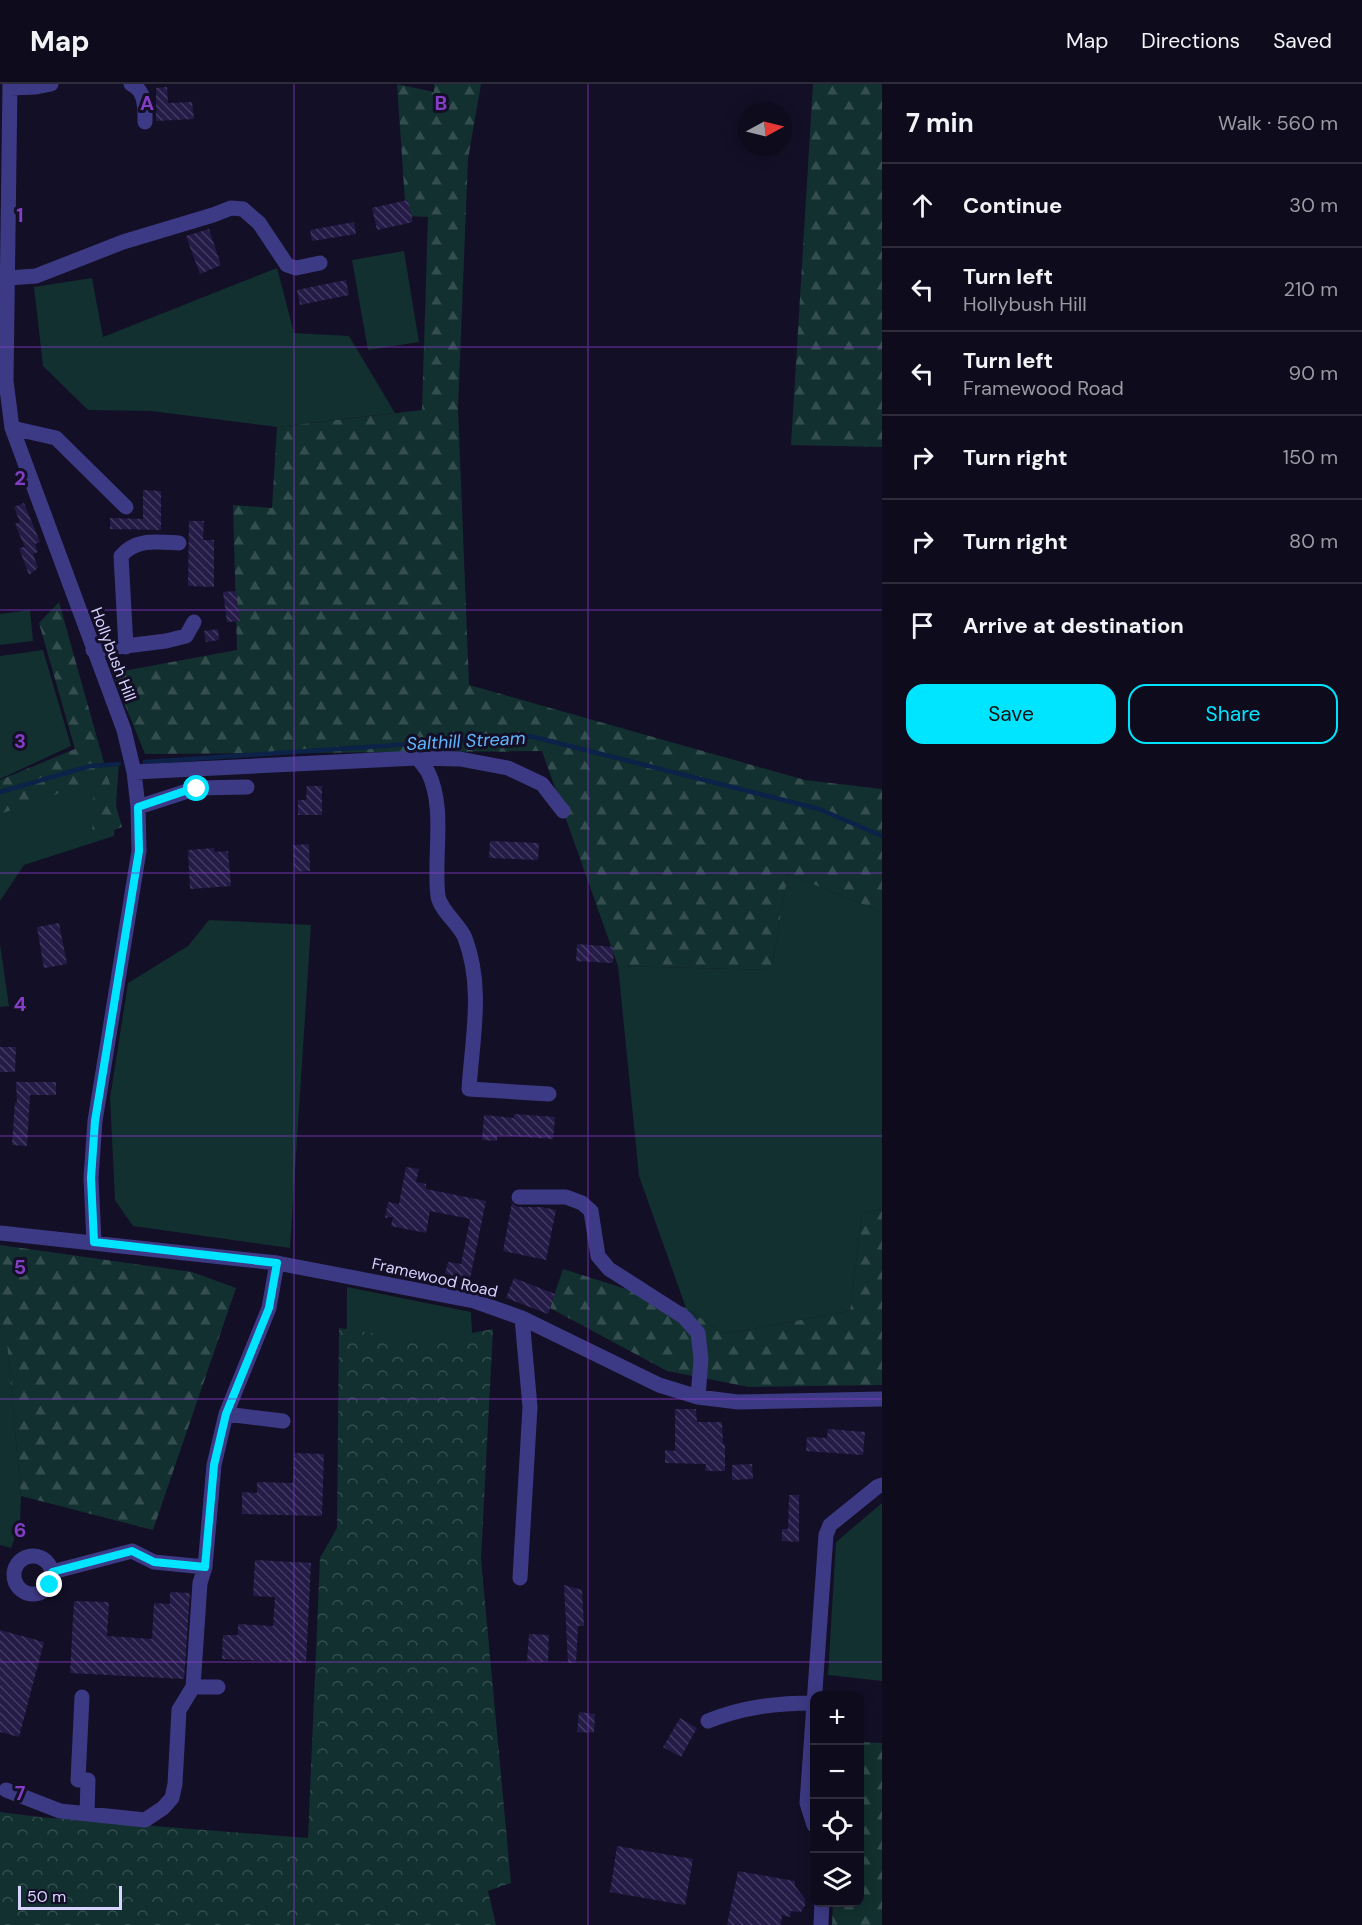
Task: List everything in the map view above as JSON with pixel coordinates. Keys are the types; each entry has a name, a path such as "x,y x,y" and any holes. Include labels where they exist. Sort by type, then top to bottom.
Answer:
{"street":[{"path":"10,86 36,87 51,84"},
{"path":"131,84 144,99 146,122"},
{"name":"Hollybush Hill","path":"10,86 5,145 5,269 6,381 12,428 124,730 134,772 138,807 139,851 95,1121 91,1178 94,1242"},
{"path":"5,269 36,276 123,242 231,208 243,209 259,223 287,265 296,268 320,263"},
{"path":"12,428 56,438 126,507"},
{"path":"126,646 121,556 128,548 136,544 179,543"},
{"path":"93,650 186,636 194,622"},
{"path":"134,772 417,758 460,759 508,768 542,784 563,811"},
{"path":"417,758 428,771 437,809 438,899 465,937 473,966 476,987 476,1028 469,1089 549,1094"},
{"path":"138,807 191,790 247,787"},
{"path":"519,1197 566,1197 582,1203 591,1211 598,1256 609,1269 684,1317 698,1333 701,1359 698,1397"},
{"name":"Framewood Road","path":"0,1233 277,1263 474,1301 522,1318 659,1385 698,1397 738,1402 882,1399"},
{"path":"6,1790 60,1811 145,1820 176,1801 179,1710 193,1687 200,1583 205,1567 214,1465 226,1414 269,1308 277,1263"},
{"path":"520,1578 530,1407 522,1318"},
{"path":"226,1414 284,1421"},
{"path":"815,1691 826,1535 830,1525 882,1485"},
{"path":"52,1572 132,1551 154,1562 205,1567"},
{"path":"193,1687 218,1687"},
{"path":"82,1698 78,1780 88,1780 87,1814"},
{"path":"708,1721 733,1711 756,1706 810,1703"},
{"path":"810,1812 807,1803 811,1745"},
{"path":"821,1925 822,1907"}],"green space":[{"path":"397,84 434,92 434,84 481,84 468,159 458,408 469,685 805,780 882,789 882,912 788,874 771,970 618,966 542,751 145,754 112,673 237,650 233,505 272,508 277,427 422,410 428,217 406,216"},
{"path":"813,84 882,84 882,447 791,445"},
{"path":"404,251 419,342 368,350 352,260"},
{"path":"277,268 294,333 349,336 395,413 277,427 151,411 88,410 43,366 34,287 92,278 103,337"},
{"path":"59,602 122,827 92,839 94,781 0,814 0,780 75,749 39,623"},
{"path":"30,610 33,641 0,645 0,614"},
{"path":"43,650 71,746 0,779 0,656"},
{"path":"119,762 114,836 24,865 0,901 0,797"},
{"path":"788,874 882,912 882,1209 862,1213 850,1311 724,1334 686,1308 639,1176 618,966 771,970"},
{"path":"209,920 311,925 290,1248 133,1226 115,1200 110,1098 128,983 188,946"},
{"path":"0,944 9,1006 0,1007"},
{"path":"882,1209 882,1385 749,1387 667,1371 550,1308 563,1269 686,1308 724,1334 850,1311 862,1213"},
{"path":"0,1245 192,1272 236,1288 153,1530 21,1496 7,1343 0,1336"},
{"path":"347,1287 471,1312 475,1392 346,1419"},
{"path":"339,1328 428,1341 493,1329 481,1559 511,1883 488,1891 496,1925 0,1925 0,1812 308,1838 320,1558 337,1528"},
{"path":"0,1336 7,1342 21,1496 20,1524 11,1548 0,1545"},
{"path":"882,1503 882,1681 828,1675 836,1542"},
{"path":"864,1742 882,1743 882,1925 832,1925 833,1907 864,1907"}],"building":[{"path":"167,87 168,103 192,102 194,119 156,121 156,88"},
{"path":"408,200 413,222 377,230 372,208"},
{"path":"354,222 356,234 312,241 310,230"},
{"path":"209,229 221,265 200,274 186,236"},
{"path":"346,280 349,295 300,305 297,290"},
{"path":"143,490 161,491 161,530 110,529 110,518 143,519"},
{"path":"24,503 40,542 35,544 38,552 33,554 38,568 29,575 19,548 25,547 15,524 20,522 14,507"},
{"path":"189,521 204,521 203,540 214,540 214,587 188,586"},
{"path":"236,591 240,621 227,622 223,592"},
{"path":"218,629 219,640 206,642 204,631"},
{"path":"307,786 322,786 322,815 298,815 298,800 306,800"},
{"path":"490,841 539,843 538,860 489,858"},
{"path":"309,844 310,871 294,872 293,845"},
{"path":"214,848 215,852 228,851 231,886 190,889 188,850"},
{"path":"59,923 67,964 44,968 37,927"},
{"path":"577,944 614,947 613,963 576,961"},
{"path":"0,1047 16,1047 15,1072 0,1072"},
{"path":"16,1082 56,1082 56,1095 30,1095 27,1146 12,1145 15,1102 17,1103"},
{"path":"514,1114 555,1117 553,1139 497,1135 497,1141 482,1140 484,1115 514,1118"},
{"path":"406,1167 419,1169 416,1182 426,1184 426,1189 486,1201 470,1279 445,1274 448,1262 461,1264 470,1219 430,1211 426,1233 391,1226 393,1217 385,1218 388,1202 399,1204"},
{"path":"512,1203 518,1207 541,1207 556,1210 546,1260 503,1251"},
{"path":"514,1278 555,1294 548,1314 506,1298"},
{"path":"675,1409 696,1409 697,1422 722,1422 725,1471 705,1471 706,1464 665,1463 665,1450 675,1451"},
{"path":"828,1429 865,1432 863,1455 806,1451 807,1437 827,1438"},
{"path":"294,1453 324,1454 322,1516 242,1514 242,1492 257,1493 257,1482 293,1483"},
{"path":"752,1464 753,1479 732,1480 732,1465"},
{"path":"789,1495 799,1495 799,1542 782,1541 782,1529 788,1529"},
{"path":"255,1560 311,1563 306,1663 222,1659 223,1635 238,1635 238,1624 273,1626 275,1597 253,1596"},
{"path":"564,1585 582,1590 584,1626 578,1626 576,1663 568,1663"},
{"path":"170,1592 190,1593 184,1679 70,1673 74,1601 109,1602 107,1636 152,1639 154,1603 170,1604"},
{"path":"0,1630 44,1642 19,1737 0,1732"},
{"path":"529,1634 549,1635 548,1662 527,1661"},
{"path":"579,1712 595,1714 594,1733 577,1732"},
{"path":"680,1718 697,1728 681,1757 663,1747"},
{"path":"617,1846 693,1859 685,1905 610,1892"},
{"path":"738,1871 795,1881 795,1886 805,1899 805,1906 801,1912 791,1911 790,1917 782,1915 781,1925 727,1925"}],"waterway":[{"name":"Salthill Stream","path":"145,762 530,736 819,809 882,836"},
{"name":"Salthill Stream","path":"0,792 90,766 119,764"}],"route":[{"path":"50,1585 52,1572 132,1551 154,1562 205,1567 214,1465 226,1414 269,1308 277,1263 94,1242 91,1178 95,1121 139,851 138,807 197,789"}]}
